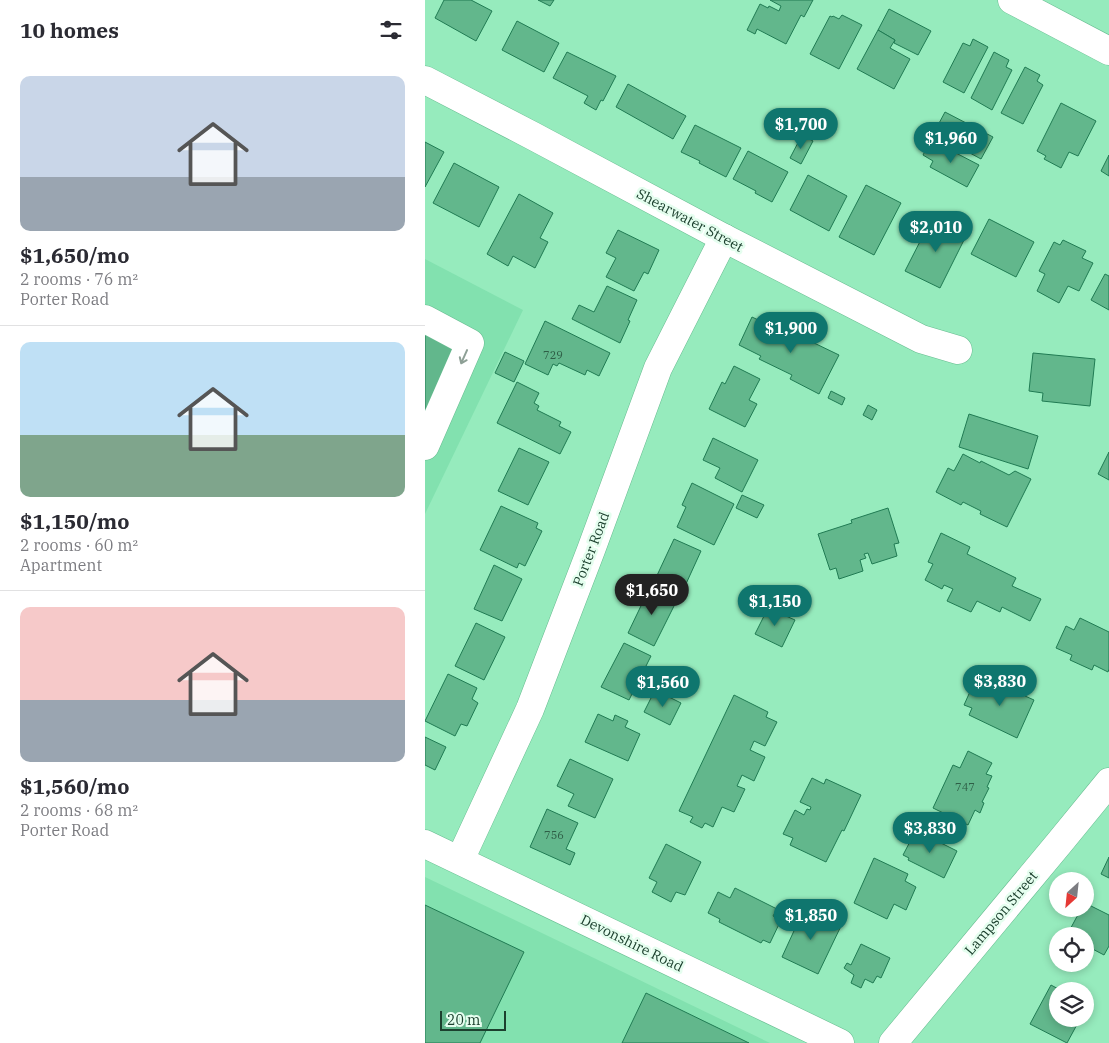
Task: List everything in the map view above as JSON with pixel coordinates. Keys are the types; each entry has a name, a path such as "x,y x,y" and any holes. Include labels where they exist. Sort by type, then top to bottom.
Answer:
{"street":[{"path":"1012,0 1109,51"},
{"name":"Shearwater Street","path":"425,80 724,238 921,339 958,350"},
{"name":"Porter Road","path":"459,860 530,709 591,550 657,368 724,238"},
{"path":"425,319 470,343 425,446"},
{"name":"Lampson Street","path":"893,1043 1109,782"},
{"name":"Devonshire Road","path":"425,844 840,1043"}],"shaded area":[{"path":"425,259 523,310 425,514"},
{"path":"425,877 596,959 770,1043 425,1043"}],"building":[{"path":"444,0 471,0 492,11 476,41 435,18"},
{"path":"538,0 554,0 550,6"},
{"path":"770,0 813,0 804,17 801,15 786,44 757,29 755,34 747,30 760,4 779,11 781,6"},
{"path":"889,9 931,31 918,55 894,43 895,40 878,30"},
{"path":"842,15 862,25 839,69 810,54 830,16 839,19"},
{"path":"517,21 559,43 544,72 502,50"},
{"path":"878,30 895,40 890,48 910,59 894,89 857,69"},
{"path":"973,39 988,47 964,93 943,82 963,43 970,46"},
{"path":"567,52 616,76 596,110 584,103 588,96 553,78"},
{"path":"994,52 1009,60 1006,67 1012,70 992,110 971,98"},
{"path":"1025,67 1040,75 1037,81 1043,85 1023,124 1001,113"},
{"path":"628,84 686,116 673,139 616,107"},
{"path":"1061,103 1096,121 1078,156 1069,152 1061,168 1044,159 1046,156 1037,151"},
{"path":"945,112 993,137 981,159 944,139 947,133 937,127"},
{"path":"695,125 741,148 726,177 681,152"},
{"path":"802,135 813,141 801,164 790,158"},
{"path":"931,140 979,165 967,187 930,167 933,161 923,155"},
{"path":"425,142 444,152 425,187"},
{"path":"748,151 788,172 772,202 733,179"},
{"path":"1109,155 1109,176 1101,171"},
{"path":"454,163 499,187 479,227 433,203"},
{"path":"808,175 847,196 829,231 790,210"},
{"path":"866,185 901,203 874,255 839,237"},
{"path":"519,194 553,213 540,238 548,242 535,268 513,256 508,266 487,254"},
{"path":"932,218 966,236 940,288 905,271"},
{"path":"989,219 1034,242 1016,277 971,254"},
{"path":"618,230 659,250 648,274 644,272 634,291 606,277 616,258 606,253"},
{"path":"1063,240 1086,251 1082,258 1093,263 1079,291 1068,286 1059,303 1037,291 1045,274 1039,271 1054,242 1060,245"},
{"path":"1105,274 1109,276 1109,310 1091,300"},
{"path":"607,286 637,300 620,343 572,319 579,305 594,312"},
{"path":"752,317 796,338 801,328 816,335 812,342 839,355 819,394 790,379 792,375 759,359 761,356 739,345"},
{"path":"545,321 610,353 599,376 587,370 585,375 559,363 557,366 553,364 548,375 525,364"},
{"path":"425,330 460,347 425,417"},
{"path":"505,352 524,361 514,382 495,373"},
{"path":"1033,353 1095,359 1090,406 1042,401 1043,393 1029,391"},
{"path":"734,366 760,379 749,400 757,404 745,427 709,409 722,382 725,384"},
{"path":"517,382 539,393 534,403 539,406 537,410 561,422 559,426 571,432 560,454 497,423"},
{"path":"831,391 845,398 842,405 828,398"},
{"path":"868,405 877,410 872,420 863,415"},
{"path":"969,414 1038,436 1028,469 959,447"},
{"path":"713,438 758,460 742,492 715,478 720,468 703,460"},
{"path":"519,448 549,462 528,505 498,491"},
{"path":"1109,452 1109,480 1098,474"},
{"path":"963,454 1009,475 1015,471 1031,479 1007,527 980,514 981,511 963,502 961,505 936,492 948,468 954,471"},
{"path":"692,483 734,504 714,545 677,527 686,507 682,505"},
{"path":"742,495 764,505 757,518 736,508"},
{"path":"501,506 538,523 536,528 542,531 525,566 519,563 517,568 480,550"},
{"path":"888,508 899,543 894,544 897,556 872,564 868,553 864,554 866,558 860,560 863,571 839,579 836,568 830,570 818,534 852,523 851,520"},
{"path":"941,533 970,547 967,554 1016,578 1012,586 1041,599 1030,621 1002,607 1000,612 977,601 971,612 947,601 953,589 944,585 942,589 925,580 933,564 928,562"},
{"path":"674,539 701,551 680,597 653,584"},
{"path":"494,565 522,579 502,621 474,609"},
{"path":"650,587 677,600 654,646 628,633"},
{"path":"768,608 795,620 782,647 755,634"},
{"path":"1080,618 1109,632 1108,672 1094,665 1092,670 1070,660 1072,655 1056,648 1066,626 1074,630"},
{"path":"476,623 505,637 484,680 455,666"},
{"path":"624,643 651,656 629,700 601,687"},
{"path":"448,674 477,688 472,699 478,703 467,726 461,724 455,736 425,721"},
{"path":"986,678 1011,689 1012,687 1026,693 1025,696 1034,700 1017,738 969,715 972,708 964,705 973,685 981,689"},
{"path":"655,690 681,703 670,725 644,712"},
{"path":"734,695 768,712 766,717 777,722 765,746 754,741 750,750 765,757 754,781 742,775 737,786 745,789 734,812 722,807 713,827 705,823 702,828 690,822 693,817 679,811"},
{"path":"598,714 613,721 615,715 628,721 625,727 640,734 628,761 585,742"},
{"path":"425,737 446,747 435,770 425,765"},
{"path":"968,751 992,763 986,774 992,776 980,813 975,810 968,825 933,808 953,765 960,768"},
{"path":"570,759 613,779 595,818 568,806 574,794 557,786"},
{"path":"812,778 824,784 826,779 861,795 844,831 842,830 826,862 790,845 793,838 783,834 795,810 804,815 807,809 810,810 811,807 800,802"},
{"path":"547,809 578,823 566,849 575,853 570,865 530,847"},
{"path":"921,833 957,851 944,878 908,860 909,858 903,855 914,834 919,836"},
{"path":"666,844 701,862 685,895 676,892 671,902 652,892 657,882 649,878"},
{"path":"1109,857 1109,878 1101,874"},
{"path":"874,858 908,874 905,881 916,887 906,910 894,904 887,919 854,903"},
{"path":"735,888 777,909 773,916 781,920 770,943 763,940 761,943 719,922 720,919 708,913 718,892 730,898"},
{"path":"425,905 524,952 480,1043 425,1043"},
{"path":"1094,908 1109,915 1109,946 1104,955 1094,950 1094,927 1071,927 1076,918 1094,918"},
{"path":"804,909 841,926 818,974 782,957"},
{"path":"861,944 890,958 881,978 877,976 873,983 865,979 861,988 851,983 854,975 844,968 847,963 851,965"},
{"path":"1049,989 1049,1027 1076,1027 1067,1043 1030,1024"},
{"path":"646,993 749,1043 622,1043"}]}
